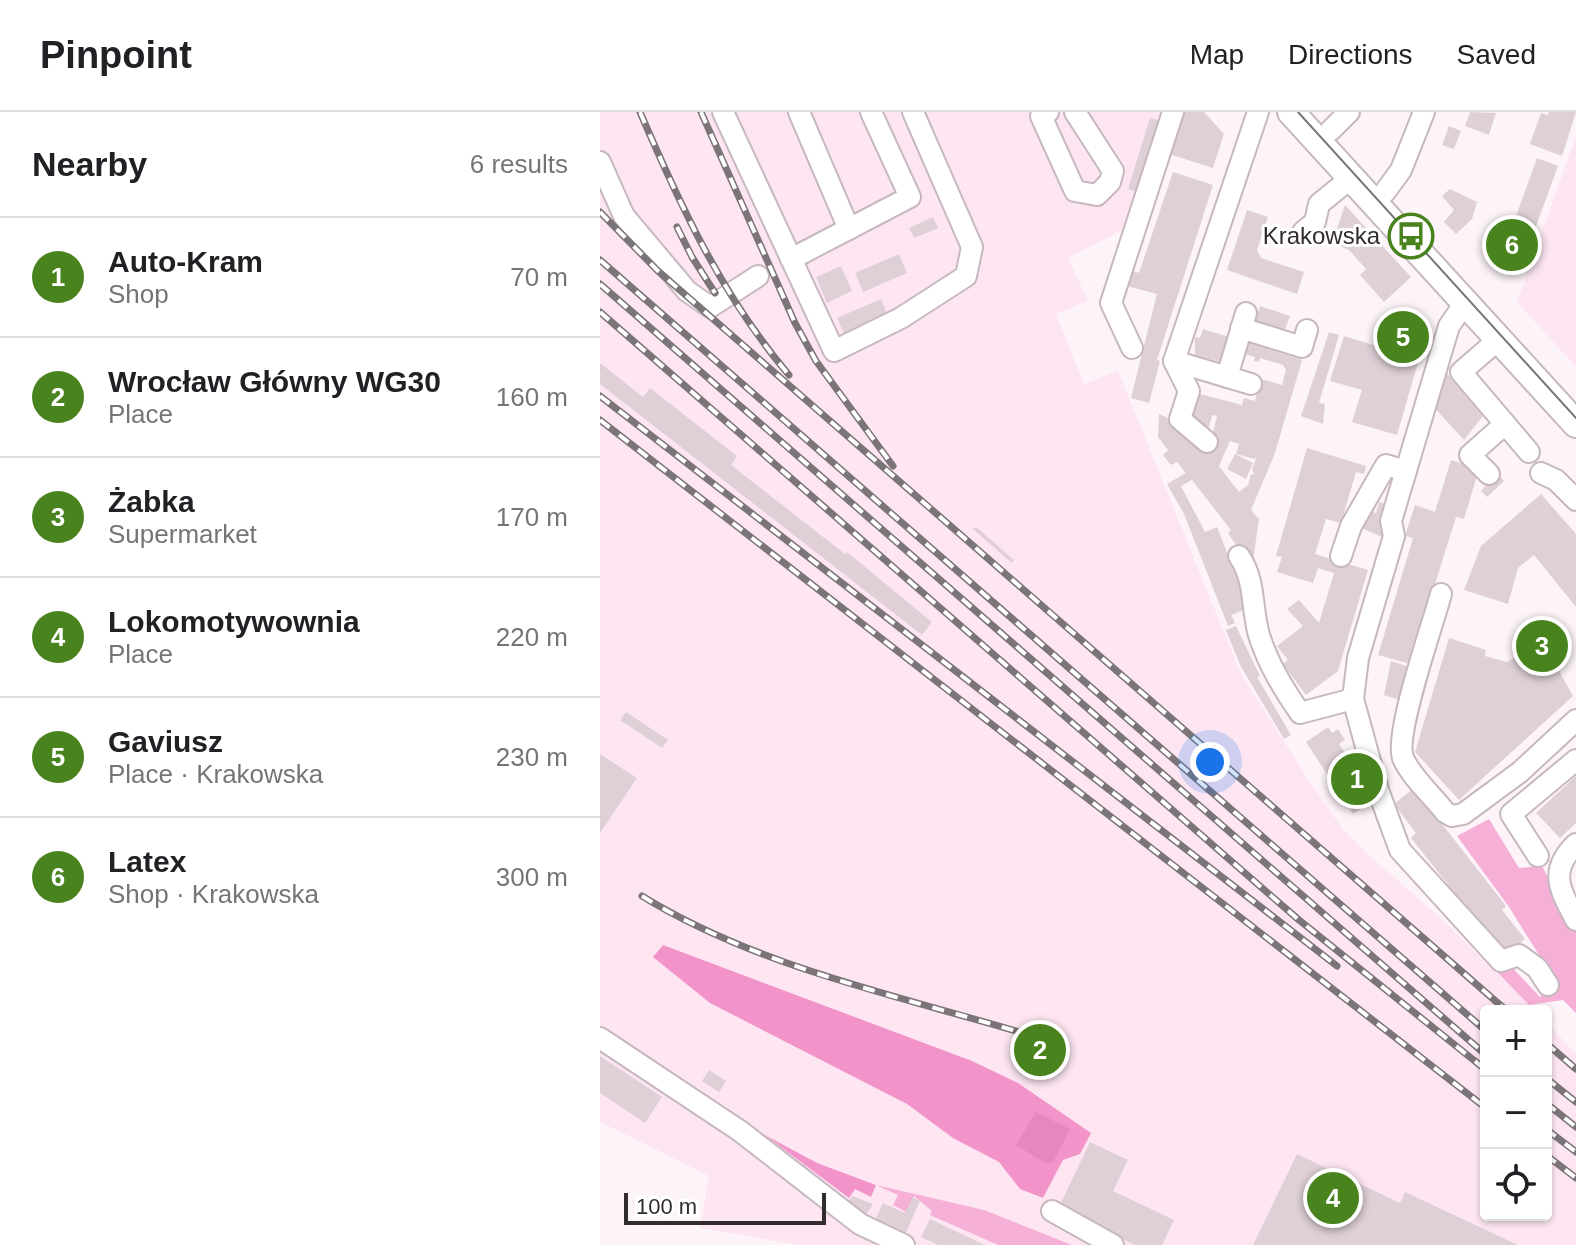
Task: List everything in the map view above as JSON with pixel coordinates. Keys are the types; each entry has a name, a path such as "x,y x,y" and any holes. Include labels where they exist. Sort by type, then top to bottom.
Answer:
{"main road":[{"path":"1291,112 1576,424"},
{"path":"1322,122 1576,403"}],"lane":[{"path":"723,112 834,351 901,318 966,276 972,247 913,112"},
{"path":"799,112 849,229"},
{"path":"871,112 910,197"},
{"path":"1048,112 1041,116 1075,191 1097,195 1110,182 1113,171 1075,112"},
{"path":"1132,348 1111,303 1173,112"},
{"path":"1207,442 1180,419 1189,391 1174,361 1258,112"},
{"path":"1322,122 1349,112"},
{"path":"1385,192 1401,170 1424,112"},
{"path":"600,162 624,216 687,291 710,307 758,276"},
{"path":"1303,232 1315,222 1319,204 1351,178"},
{"path":"791,259 942,183"},
{"path":"1465,303 1449,326 1391,521 1394,536 1358,658 1353,699 1378,790 1400,850 1501,961 1519,955 1537,968 1548,985"},
{"path":"1227,377 1244,320 1302,347 1307,330"},
{"path":"1499,339 1461,372 1529,452"},
{"path":"1174,361 1251,384"},
{"path":"1489,474 1470,455 1505,424"},
{"path":"1341,556 1351,526 1386,465 1406,471"},
{"path":"1541,473 1556,480 1576,500"},
{"path":"1239,556 1250,572 1258,632 1269,661 1300,713 1353,699"},
{"path":"1441,594 1406,716 1402,752 1406,763 1445,812 1452,816 1463,814 1520,772 1576,720"},
{"path":"1538,856 1511,814 1576,760"},
{"path":"1576,844 1562,858 1559,876 1561,891 1576,920"},
{"path":"600,1038 740,1131 860,1224 904,1245"},
{"path":"1052,1211 1113,1245"}],"shaded area":[{"path":"600,112 1168,112 1132,225 1068,258 1088,301 1056,314 1084,384 1118,371 1241,674 1310,782 1342,828 1363,850 1444,921 1529,1005 1480,1005 1480,1221 1552,1221 1552,1028 1576,1054 1576,1245 798,1245 700,1228 709,1176 600,1122"},
{"path":"1576,136 1576,367 1517,302"},
{"path":"1489,819 1519,868 1542,866 1576,931 1576,1013 1563,1000 1529,1005 1496,971 1510,965 1540,997 1556,982 1509,907 1457,836"},
{"path":"663,945 972,1061 1018,1083 1091,1133 1080,1154 1063,1160 1043,1198 1020,1189 999,1162 953,1138 907,1104 710,1003 653,957"},
{"path":"1036,1112 1070,1129 1053,1162 1047,1164 1016,1145"},
{"path":"765,1135 817,1163 876,1185 871,1197 855,1189 849,1198"},
{"path":"876,1185 984,1210 1072,1245 998,1245 930,1215 932,1211 914,1196 906,1212 893,1205 898,1195"}],"building":[{"path":"1180,112 1204,112 1224,134 1213,168 1166,153"},
{"path":"1470,112 1496,113 1489,135 1465,126"},
{"path":"1549,112 1576,112 1562,156 1530,144 1541,113 1548,115"},
{"path":"1150,118 1162,121 1141,193 1128,189"},
{"path":"1449,126 1461,131 1454,149 1442,145"},
{"path":"1537,158 1558,166 1520,270 1499,263"},
{"path":"1173,172 1213,185 1157,360 1160,361 1149,403 1131,398 1157,294 1123,285 1128,269 1139,273"},
{"path":"1450,189 1477,202 1472,219 1456,234 1444,222 1454,210 1442,196"},
{"path":"1345,205 1411,277 1384,302 1360,275 1366,269 1349,250 1332,243"},
{"path":"1247,210 1268,217 1257,250 1261,258 1304,272 1297,294 1227,270"},
{"path":"933,217 938,228 914,238 909,228"},
{"path":"899,254 907,273 863,292 855,273"},
{"path":"841,266 852,291 827,303 816,277"},
{"path":"881,299 888,316 845,336 837,318"},
{"path":"1260,306 1290,316 1283,335 1254,325"},
{"path":"1203,329 1232,338 1224,363 1195,355 1195,337 1200,338"},
{"path":"1329,332 1339,335 1319,403 1325,404 1323,424 1301,416"},
{"path":"1250,336 1266,341 1265,348 1302,360 1275,453 1251,510 1259,519 1253,561 1243,548 1240,551 1228,533 1231,530 1192,480 1181,486 1205,532 1217,527 1249,608 1231,615 1235,623 1228,626 1184,514 1167,484 1186,473 1177,462 1171,465 1163,455 1168,450 1158,437 1159,414 1212,437 1217,416 1212,415 1209,427 1191,419 1200,394 1242,405 1244,398 1255,401 1261,379 1282,385 1286,370 1283,365 1260,358 1259,362 1254,361 1255,357 1241,353","holes":["1230,441 1239,444 1236,454 1255,459 1257,456 1252,470 1255,475 1251,474 1248,485 1239,492 1219,466"]},
{"path":"1344,336 1419,359 1397,435 1352,422 1362,390 1330,381"},
{"path":"600,363 643,397 650,388 737,456 731,465 845,554 847,552 932,622 922,635 600,384"},
{"path":"1445,371 1483,416 1464,440 1432,405"},
{"path":"1307,448 1366,466 1364,474 1356,472 1341,523 1326,519 1315,554 1368,570 1338,671 1306,695 1283,664 1288,660 1277,646 1303,626 1287,609 1299,600 1319,623 1334,573 1318,568 1313,583 1277,572 1282,557 1276,556"},
{"path":"1235,454 1253,463 1246,479 1227,469"},
{"path":"1451,460 1479,469 1464,519 1456,517 1410,664 1378,655 1413,538 1405,536 1415,505 1435,512"},
{"path":"1497,473 1504,481 1487,497 1481,491"},
{"path":"1541,494 1576,534 1576,607 1534,555 1518,568 1508,604 1464,590 1481,546"},
{"path":"1379,502 1388,504 1380,530 1383,531 1382,537 1361,528 1366,510 1376,513"},
{"path":"976,527 1014,560 1012,563 973,529"},
{"path":"1236,626 1260,676 1257,677 1291,735 1284,739 1240,665 1226,630"},
{"path":"1449,638 1486,650 1485,656 1507,662 1543,642 1573,696 1459,800 1415,752"},
{"path":"1391,661 1410,667 1400,700 1384,695"},
{"path":"626,712 668,740 662,748 620,720"},
{"path":"1328,727 1332,733 1338,729 1345,740 1339,744 1375,799 1353,814 1306,742"},
{"path":"600,754 637,778 600,833"},
{"path":"1576,776 1576,823 1560,838 1536,813"},
{"path":"1414,788 1506,906 1502,910 1525,939 1505,956 1411,838 1416,833 1394,804"},
{"path":"1034,1042 1049,1047 1046,1058 1031,1053"},
{"path":"600,1056 662,1097 645,1123 600,1093"},
{"path":"709,1070 726,1081 719,1092 702,1081"},
{"path":"1090,1142 1128,1160 1113,1191 1174,1220 1162,1245 1135,1245 1058,1209"},
{"path":"1297,1154 1400,1203 1405,1192 1518,1245 1253,1245"},
{"path":"852,1196 873,1204 866,1215 847,1204"},
{"path":"913,1197 920,1201 905,1235 875,1220 883,1203 905,1213"},
{"path":"930,1219 985,1245 938,1245 921,1237"}],"tram line":[{"path":"1298,112 1576,418"}],"railway":[{"path":"640,112 687,216 723,282 789,375"},
{"path":"701,112 795,323 816,361 893,466"},
{"path":"600,212 658,271 1500,1005"},
{"path":"677,227 715,293"},
{"path":"600,260 1480,1026"},
{"path":"600,284 1480,1050"},
{"path":"600,312 1299,920 1480,1065"},
{"path":"600,396 1337,966"},
{"path":"600,420 1480,1103"},
{"path":"642,896 686,920 778,960 1019,1032"},
{"path":"1552,1048 1576,1069"},
{"path":"1552,1083 1576,1102"},
{"path":"1552,1108 1576,1127"},
{"path":"1552,1134 1576,1152"},
{"path":"1552,1160 1576,1178"}],"place":[{"name":"Krakowska","path":"1411,236"},
{"name":"Latex","path":"1512,245"},
{"name":"Gaviusz","path":"1403,337"},
{"name":"Żabka","path":"1542,646"},
{"name":"Auto-Kram","path":"1357,779"},
{"name":"Wrocław Główny WG30","path":"1040,1050"},
{"name":"Lokomotywownia","path":"1333,1198"}]}
